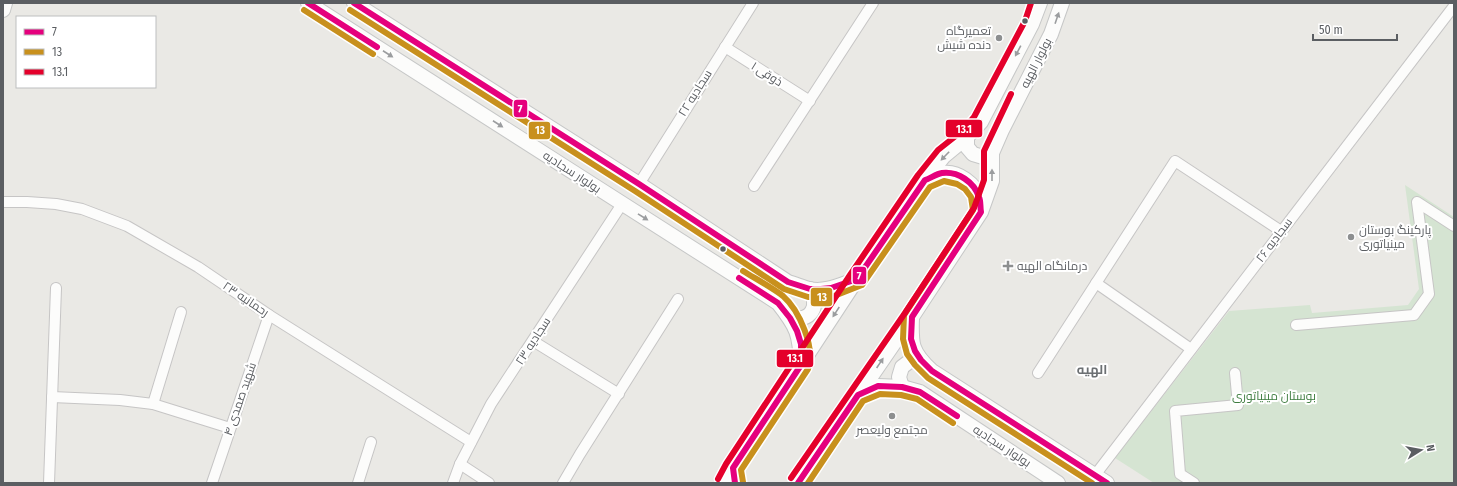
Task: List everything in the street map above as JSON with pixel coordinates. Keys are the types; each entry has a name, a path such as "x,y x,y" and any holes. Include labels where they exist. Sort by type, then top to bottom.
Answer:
{"main road":[{"path":"3,10 5,3"},
{"name":"بولوار سجادیه","path":"308,3 778,303 790,318 797,331 801,344 801,365"},
{"path":"354,3 638,184 788,282 810,289 830,288 857,279"},
{"name":"بولوار الهیه","path":"725,483 733,468 857,279 925,180 944,156 967,137 981,122 1032,24 1040,3"},
{"name":"بولوار الهیه","path":"798,483 912,317 981,212 992,181 992,153 1002,130 1051,34 1062,3"},
{"path":"967,137 967,147 973,154 983,157 992,153"},
{"path":"925,180 943,173 955,174 966,180 974,188 979,198 981,212"},
{"path":"790,318 798,320 806,317 812,312 815,304 814,296 810,289"},
{"name":"بولوار سجادیه","path":"912,317 912,339 915,351 921,360 932,371 1091,479 1107,483"},
{"path":"902,387 899,377 902,367 910,361 921,360"},
{"name":"بولوار سجادیه","path":"858,395 878,386 902,387 920,392 1058,483"},
{"path":"733,468 735,483"}],"street":[{"name":"سجادیه ۲۲","path":"638,184 753,3"},
{"path":"754,186 873,3"},
{"name":"سجادیه ۲۶","path":"1091,479 1454,6"},
{"name":"ذوقی ۱","path":"725,47 810,101"},
{"path":"1038,373 1175,161 1281,231"},
{"name":"رحمانیه ۲۳","path":"3,202 56,204 82,209 127,226 198,267 269,314 471,442"},
{"path":"1296,325 1414,314 1429,294 1417,202 1454,226"},
{"name":"سجادیه ۲۳","path":"452,483 460,464 491,404 622,204"},
{"path":"1096,283 1191,348"},
{"path":"49,483 56,288"},
{"path":"563,483 678,299"},
{"path":"153,404 181,312"},
{"name":"شهید صمدی ۴","path":"212,483 269,314"},
{"path":"533,341 619,394"},
{"path":"1194,483 1180,474 1175,411 1238,405 1235,373"},
{"path":"52,397 120,400 153,404 230,428"},
{"path":"358,483 371,442"},
{"path":"460,464 490,483"}],"green space":[{"name":"بوستان مینیاتوری","path":"1405,185 1454,217 1454,483 1154,483 1115,458 1229,311 1310,305 1312,313 1408,305 1419,289"}],"transit line":[{"name":"7","path":"308,3 377,47"},
{"name":"7","path":"354,3 639,184 788,282 810,289 831,288 857,279 925,180 942,173 954,174 965,179 977,192 980,200 981,212 912,317 911,339 915,351 921,360 932,371 1107,483"},
{"name":"13.1","path":"718,479 726,464 850,275 918,175 938,150 962,131 974,117 1025,21 1031,3"},
{"name":"13","path":"304,10 373,54"},
{"name":"13","path":"350,10 635,191 784,289 808,297 834,296 862,285 930,187 944,181 957,184 965,189 971,197 973,210 904,315 903,339 907,354 915,365 928,378 1092,483"},
{"name":"13.1","path":"791,478 905,313 974,208 984,180 984,151 1011,94"},
{"name":"13","path":"743,271 783,296 789,302 800,320 808,340 810,360 808,369 741,470 743,482"},
{"name":"7","path":"735,483 733,468 801,365 801,344 797,331 790,318 778,303 739,278"},
{"name":"7","path":"798,483 858,395 878,386 902,387 920,392 957,416"},
{"name":"13","path":"808,483 863,401 880,394 901,395 917,399 953,423"}],"place":[{"name":"تعمیرگاه دنده شیش","path":"999,38"},
{"name":"پارکینگ بوستان مینیاتوری","path":"1351,237"},
{"name":"درمانگاه الهیه","path":"1008,266"},
{"name":"مجتمع ولیعصر","path":"892,416"}],"district":[{"name":"الهیه","path":"1092,369"}]}
